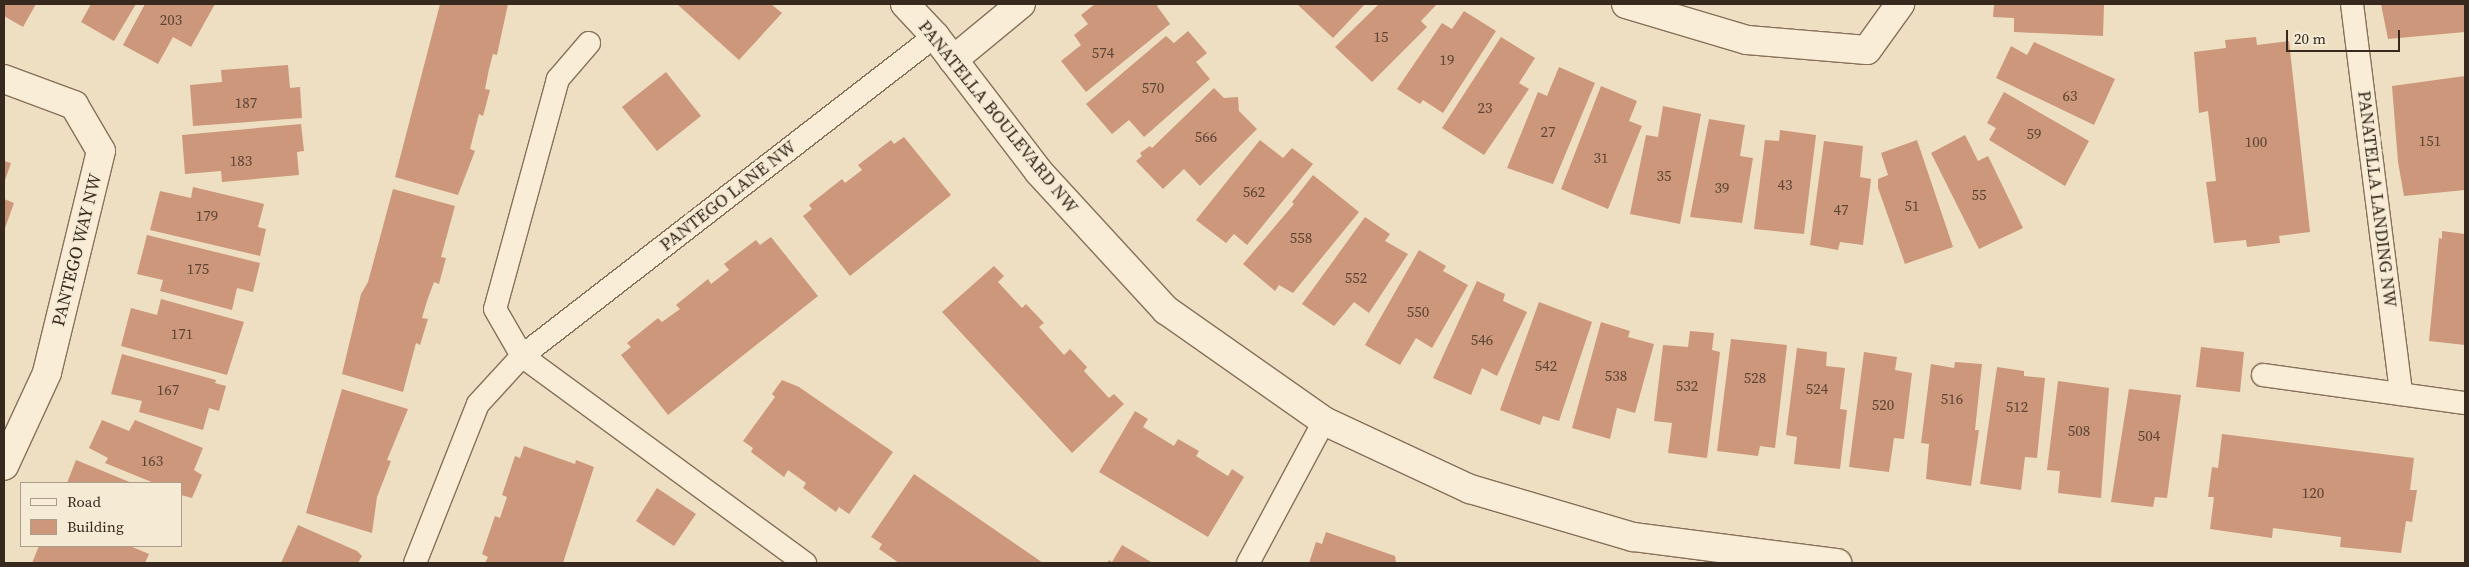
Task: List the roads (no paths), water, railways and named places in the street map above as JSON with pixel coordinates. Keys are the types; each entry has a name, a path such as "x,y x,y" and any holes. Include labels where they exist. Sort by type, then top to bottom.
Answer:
{"street":[{"path":"953,60 1021,4"},
{"path":"1626,4 1747,40 1867,50 1900,4"},
{"name":"PANATELLA BOULEVARD NW","path":"914,7 934,36 1039,172 1166,310 1324,421 1470,489 1633,537 1838,563"},
{"name":"PANTEGO WAY NW","path":"4,80 74,105 101,151 47,372 4,466"}],"lane":[{"name":"PANATELLA LANDING NW","path":"2352,4 2401,394"},
{"name":"PANTEGO LANE NW","path":"415,563 478,404 522,356 934,36"},
{"path":"589,43 558,80 495,309 522,356 805,563"},
{"path":"2263,375 2465,403"},
{"path":"1248,563 1324,421"}]}
